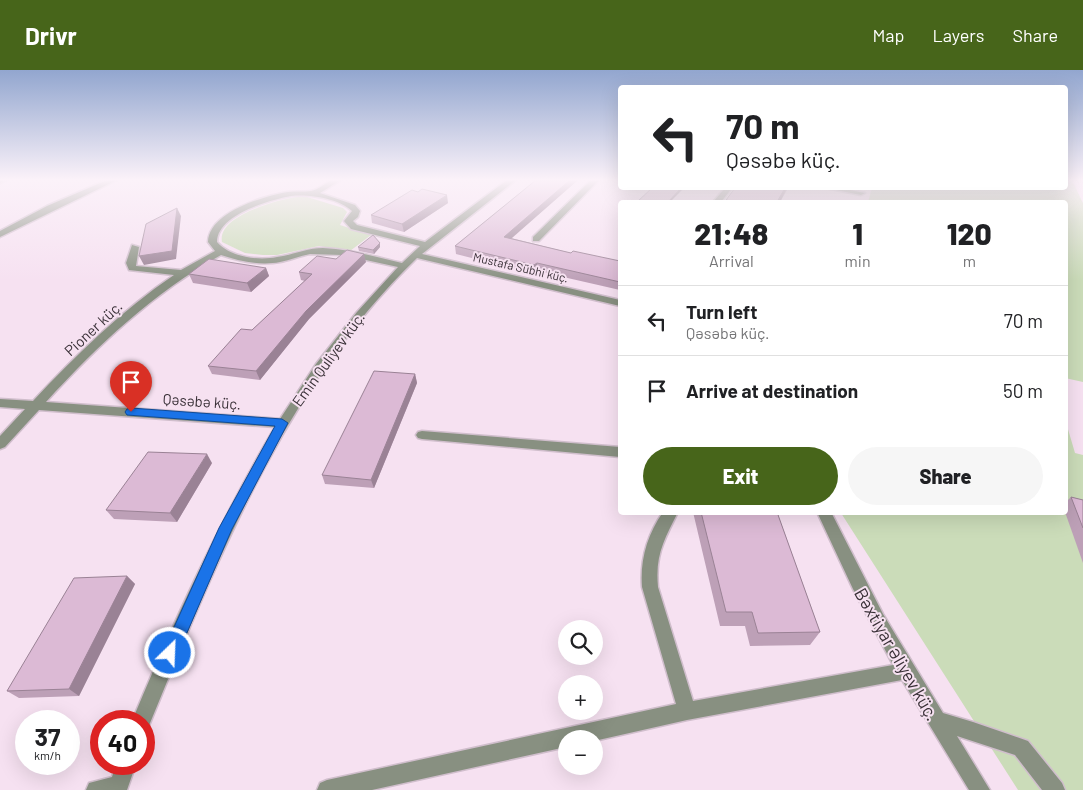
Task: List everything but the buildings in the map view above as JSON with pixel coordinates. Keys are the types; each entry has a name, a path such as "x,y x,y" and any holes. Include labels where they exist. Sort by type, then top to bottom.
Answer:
{"street":[{"path":"0,234 39,214"},
{"path":"237,214 212,232 210,239 221,251 234,256 266,261 309,252 332,251 404,266"},
{"path":"355,214 348,221 354,227 426,245"},
{"name":"Emin Quliyev küç.","path":"146,710 226,528 282,423 337,344 365,309 426,245 468,214"},
{"path":"536,238 561,214"},
{"path":"135,247 131,263 132,268 181,273"},
{"name":"Pioner küç.","path":"0,444 92,348 181,273 221,251"},
{"name":"Mustafa Sübhi küç.","path":"416,255 618,303"},
{"name":"Qəsəbə küç.","path":"0,403 282,423"},
{"path":"422,435 618,452"},
{"path":"669,515 651,555 648,571 650,587 687,711"},
{"name":"Bəxtiyar Əliyev küç.","path":"825,515 870,609 936,721 980,790"},
{"path":"327,790 687,711 906,671"},
{"path":"936,721 1021,748 1055,790"},
{"path":"96,790 118,788 122,775"}],"green space":[{"path":"245,214 346,214 340,225 371,235 350,251 319,246 277,255 245,253 222,242 223,233 229,224"},
{"path":"1068,214 1083,214 1083,382 1068,379"},
{"path":"1068,429 1075,453 1083,455 1083,790 1018,790 842,515 1068,515"}],"route":[{"path":"131,412 282,423 226,528 170,653"}]}
